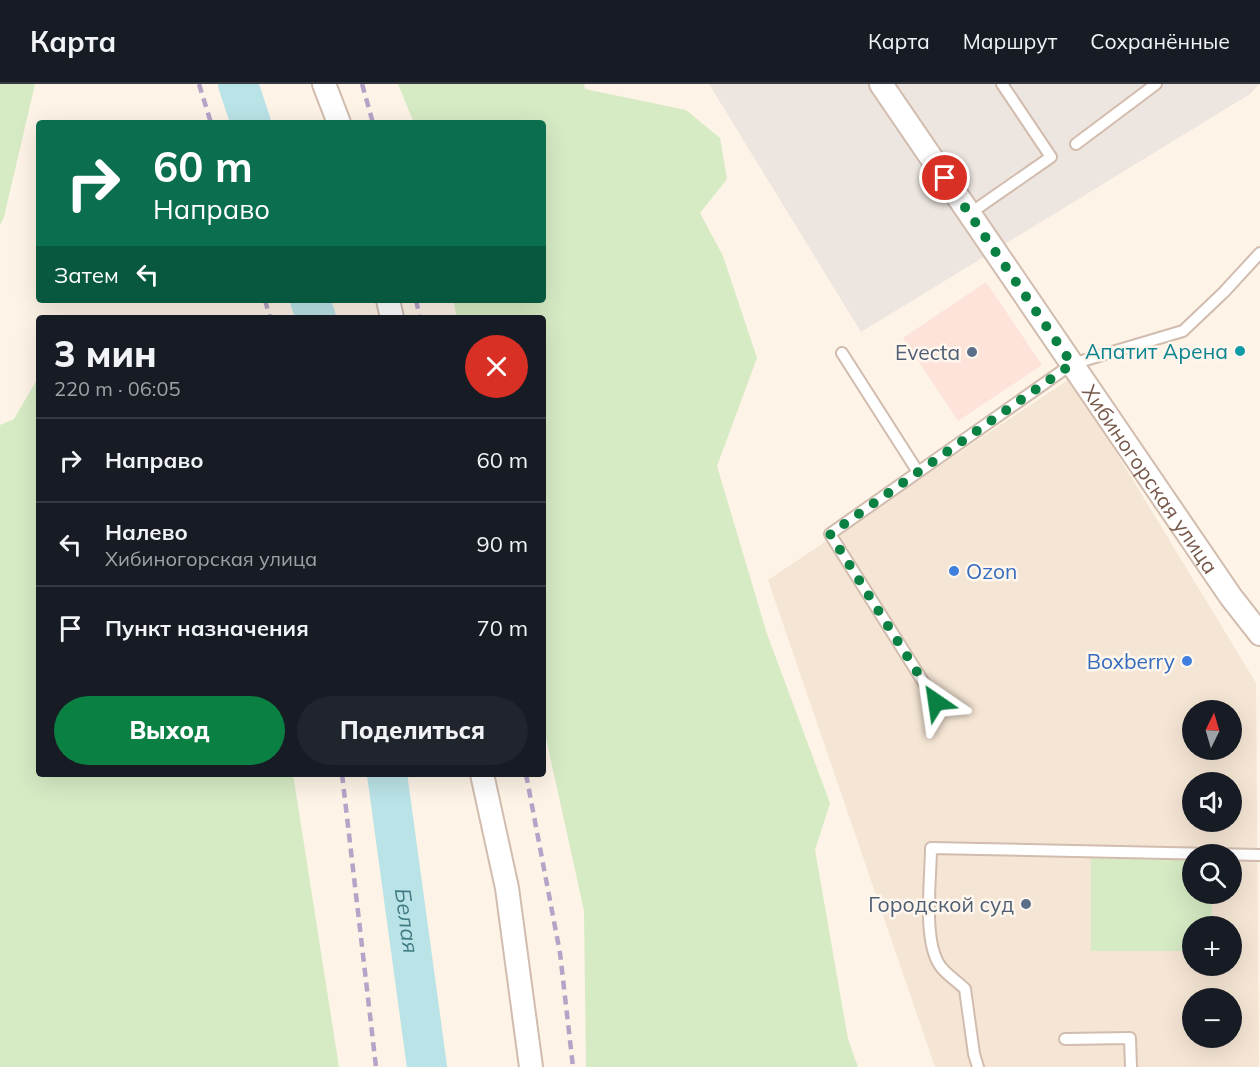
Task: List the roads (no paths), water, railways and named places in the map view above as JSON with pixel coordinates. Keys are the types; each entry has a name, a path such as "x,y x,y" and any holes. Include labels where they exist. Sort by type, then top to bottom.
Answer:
{"street":[{"path":"324,84 338,120"},
{"name":"Хибиногорская улица","path":"886,86 969,214 1231,597 1260,634"},
{"path":"483,777 507,888 531,1067"}],"lane":[{"path":"969,214 1051,157 1002,84"},
{"path":"1076,144 1156,84"},
{"path":"936,702 830,534 1072,364 1183,331 1260,253"},
{"path":"842,353 918,472"},
{"path":"978,1067 965,989 941,968 932,952 930,927 932,848 1260,855"},
{"path":"1065,1039 1130,1038 1131,1067"}],"waterway":[{"name":"Белая","path":"238,84 250,120"},
{"name":"Белая","path":"311,303 315,315"},
{"name":"Белая","path":"387,777 427,1067"}],"railway":[{"path":"199,84 210,120"},
{"path":"362,84 372,120"},
{"path":"266,303 269,315"},
{"path":"417,303 419,315"},
{"path":"342,777 376,1067"},
{"path":"527,777 560,953 573,1067"}],"place":[{"name":"Апатит Арена","path":"1240,351"},
{"name":"Evecta","path":"972,352"},
{"name":"Ozon","path":"954,571"},
{"name":"Boxberry","path":"1187,661"},
{"name":"Городской суд","path":"1026,904"}]}
